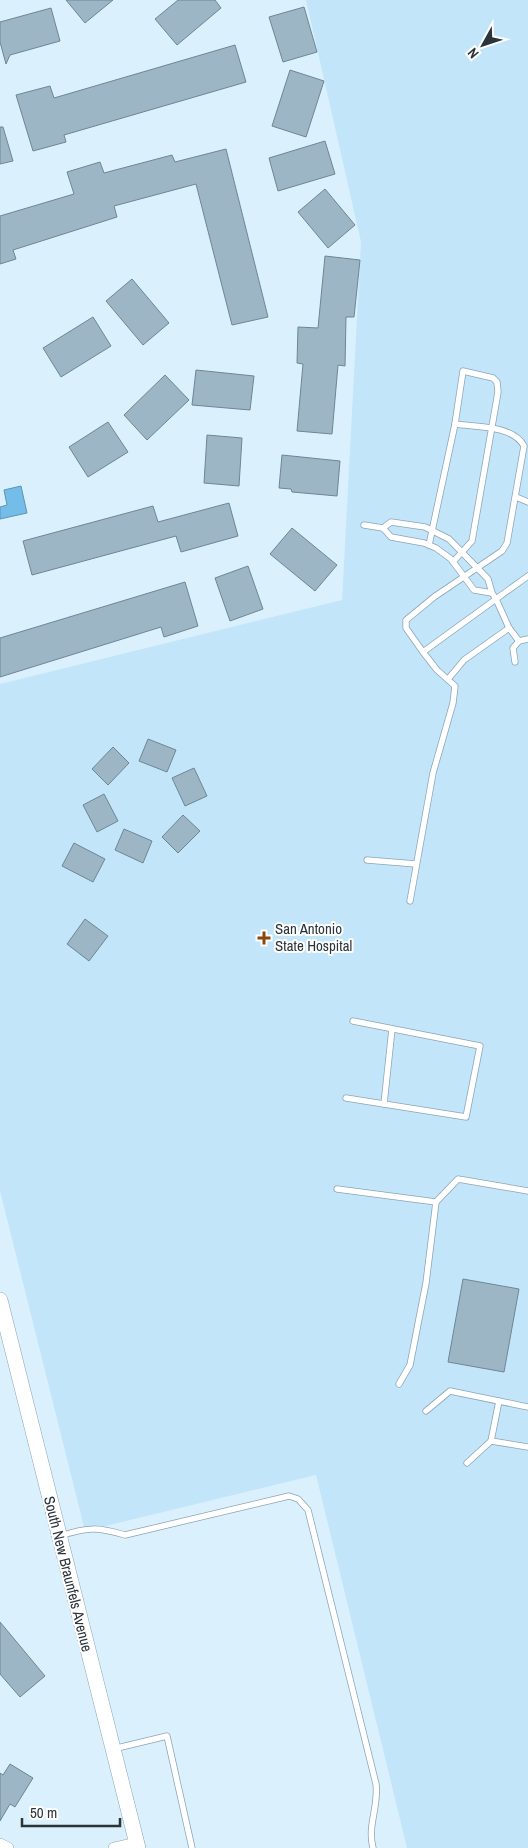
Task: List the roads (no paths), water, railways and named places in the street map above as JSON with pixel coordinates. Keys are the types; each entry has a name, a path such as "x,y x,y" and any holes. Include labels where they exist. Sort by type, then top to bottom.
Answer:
{"main road":[{"name":"South New Braunfels Avenue","path":"0,1300 137,1846"}],"street":[{"path":"0,1844 8,1848"},
{"path":"114,1848 137,1846"}],"lane":[{"path":"428,545 433,530 455,424 463,371 493,378 497,382 492,430 472,541 453,562"},
{"path":"410,901 433,773 453,703 455,686 449,678 437,670 423,652 406,628 406,620 464,576 502,551 507,543 524,446 512,433 455,424"},
{"path":"516,497 528,502"},
{"path":"383,528 391,522 433,530 449,539 464,552 488,579 492,593 509,628 519,641"},
{"path":"364,525 383,528 391,537 436,548 453,562 474,590 492,593"},
{"path":"423,652 528,576"},
{"path":"449,678 464,660 509,628"},
{"path":"515,662 512,652 519,641 528,639"},
{"path":"367,860 416,864"},
{"path":"346,1098 466,1117 480,1046 354,1021"},
{"path":"384,1104 392,1029"},
{"path":"399,1384 410,1365 426,1283 436,1202 458,1179 528,1191"},
{"path":"337,1189 436,1202"},
{"path":"426,1411 450,1391 528,1407"},
{"path":"467,1463 491,1441 499,1401"},
{"path":"491,1441 528,1447"},
{"path":"58,1537 78,1530 99,1528 125,1535 289,1496 298,1499 308,1510 376,1784 378,1799 371,1830 374,1848"},
{"path":"112,1750 167,1736 192,1848"}],"water":[{"path":"21,486 27,513 0,519 0,507 7,505 4,490"}],"place":[{"name":"San Antonio State Hospital","path":"264,938"}]}
